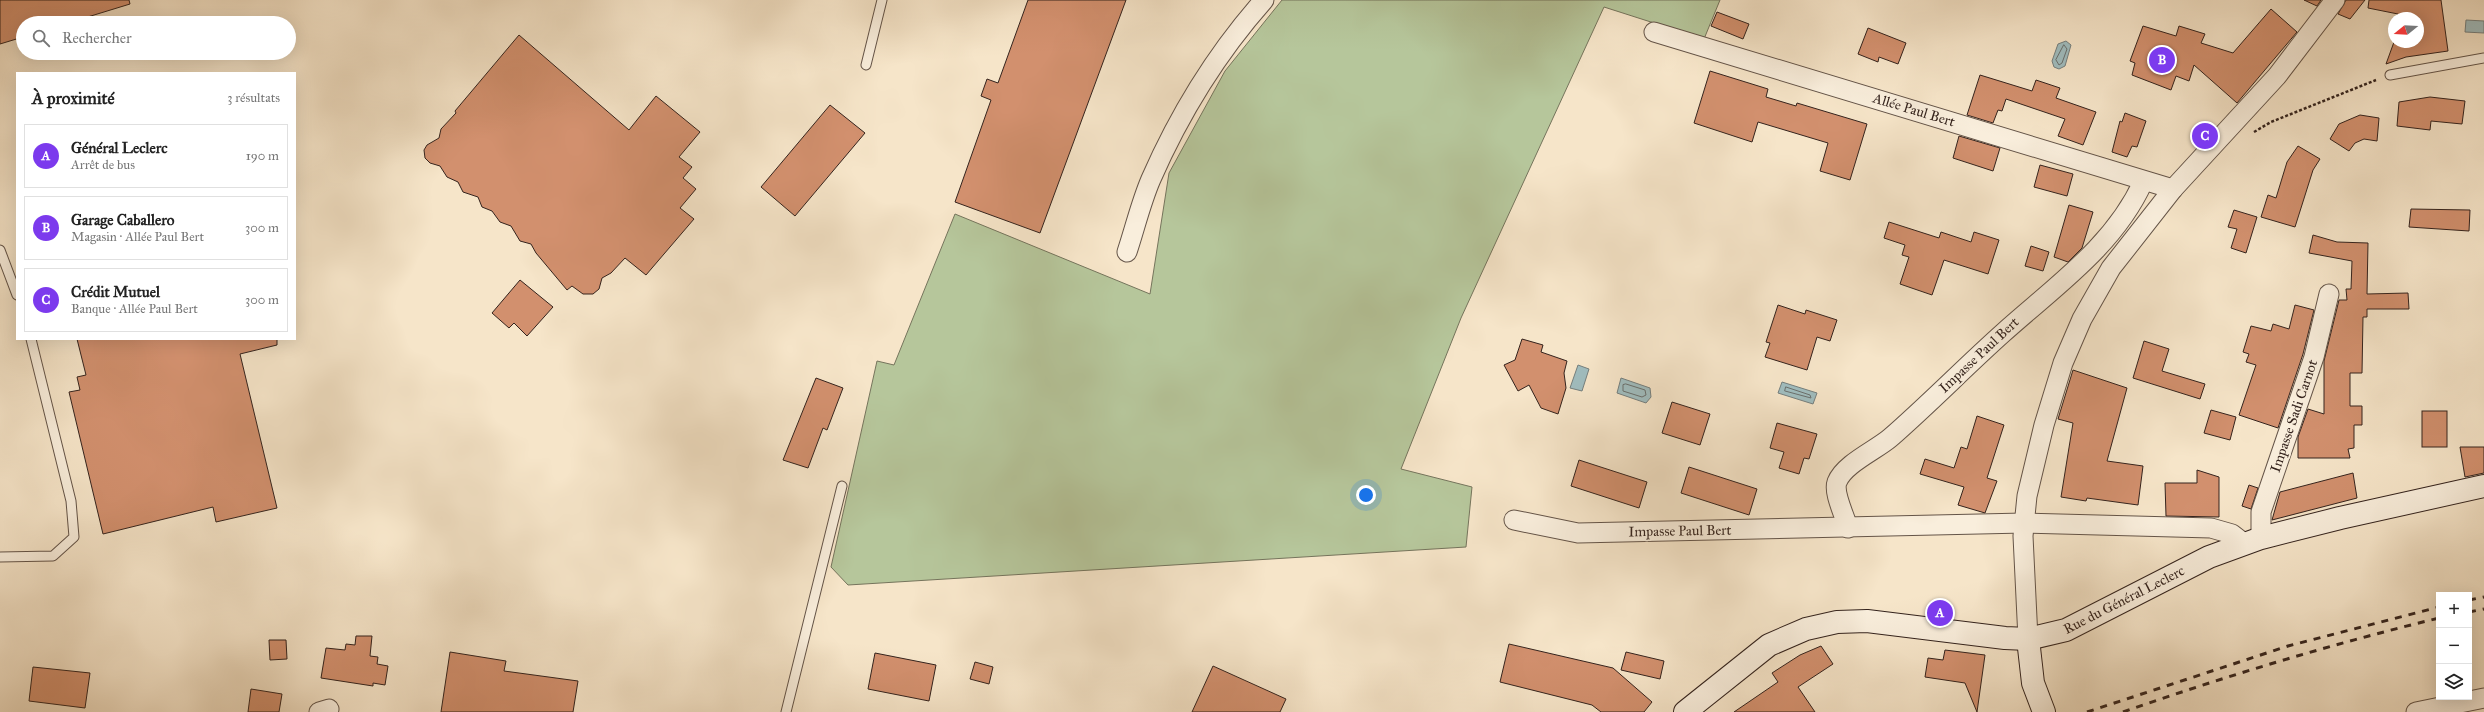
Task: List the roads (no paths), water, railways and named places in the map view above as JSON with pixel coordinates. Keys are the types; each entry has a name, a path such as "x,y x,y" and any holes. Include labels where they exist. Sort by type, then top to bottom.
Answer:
{"street":[{"path":"1127,252 1150,180 1199,86 1244,22 1264,0"},
{"path":"2041,703 2031,671 2026,603 2024,529 2027,496 2044,425 2063,363 2082,320 2111,268 2173,189 2277,76 2335,0"},
{"name":"Allée Paul Bert","path":"1654,32 1803,76 2143,182 2173,189"},
{"name":"Impasse Paul Bert","path":"1848,528 1844,512 1836,493 1837,481 1851,466 1889,439 2031,307 2082,264 2120,224 2134,201 2143,182"},
{"name":"Impasse Sadi Carnot","path":"2253,541 2261,512 2314,357 2329,294"},
{"name":"Rue du Général Leclerc","path":"1685,712 1769,646 1806,629 1837,622 1867,621 2028,639 2066,630 2209,557 2253,541 2340,518 2484,486"},
{"name":"Impasse Paul Bert","path":"1514,520 1578,533 1848,528 2210,528 2253,541"},
{"path":"2416,712 2441,709 2484,698"}],"lane":[{"path":"866,65 882,0"},
{"path":"2390,75 2484,58"},
{"path":"0,250 16,292"},
{"path":"0,557 53,556 74,538 71,501 31,340"},
{"path":"786,712 842,486"}],"water":[{"path":"2466,20 2484,21 2484,33 2465,32"},
{"path":"2066,41 2071,45 2065,66 2059,69 2054,67 2052,61 2058,44"},
{"path":"1578,365 1589,369 1582,391 1570,388"},
{"path":"1621,378 1650,388 1651,397 1646,403 1617,393"},
{"path":"1782,382 1817,393 1813,404 1778,393"}],"railway":[{"path":"2472,599 2484,597"},
{"path":"2087,712 2288,646 2436,608"},
{"path":"2472,611 2484,609"},
{"path":"2123,712 2280,661 2436,619"}],"place":[{"name":"Garage Caballero","path":"2162,60"},
{"name":"Crédit Mutuel","path":"2205,136"},
{"name":"Général Leclerc","path":"1940,613"}]}
